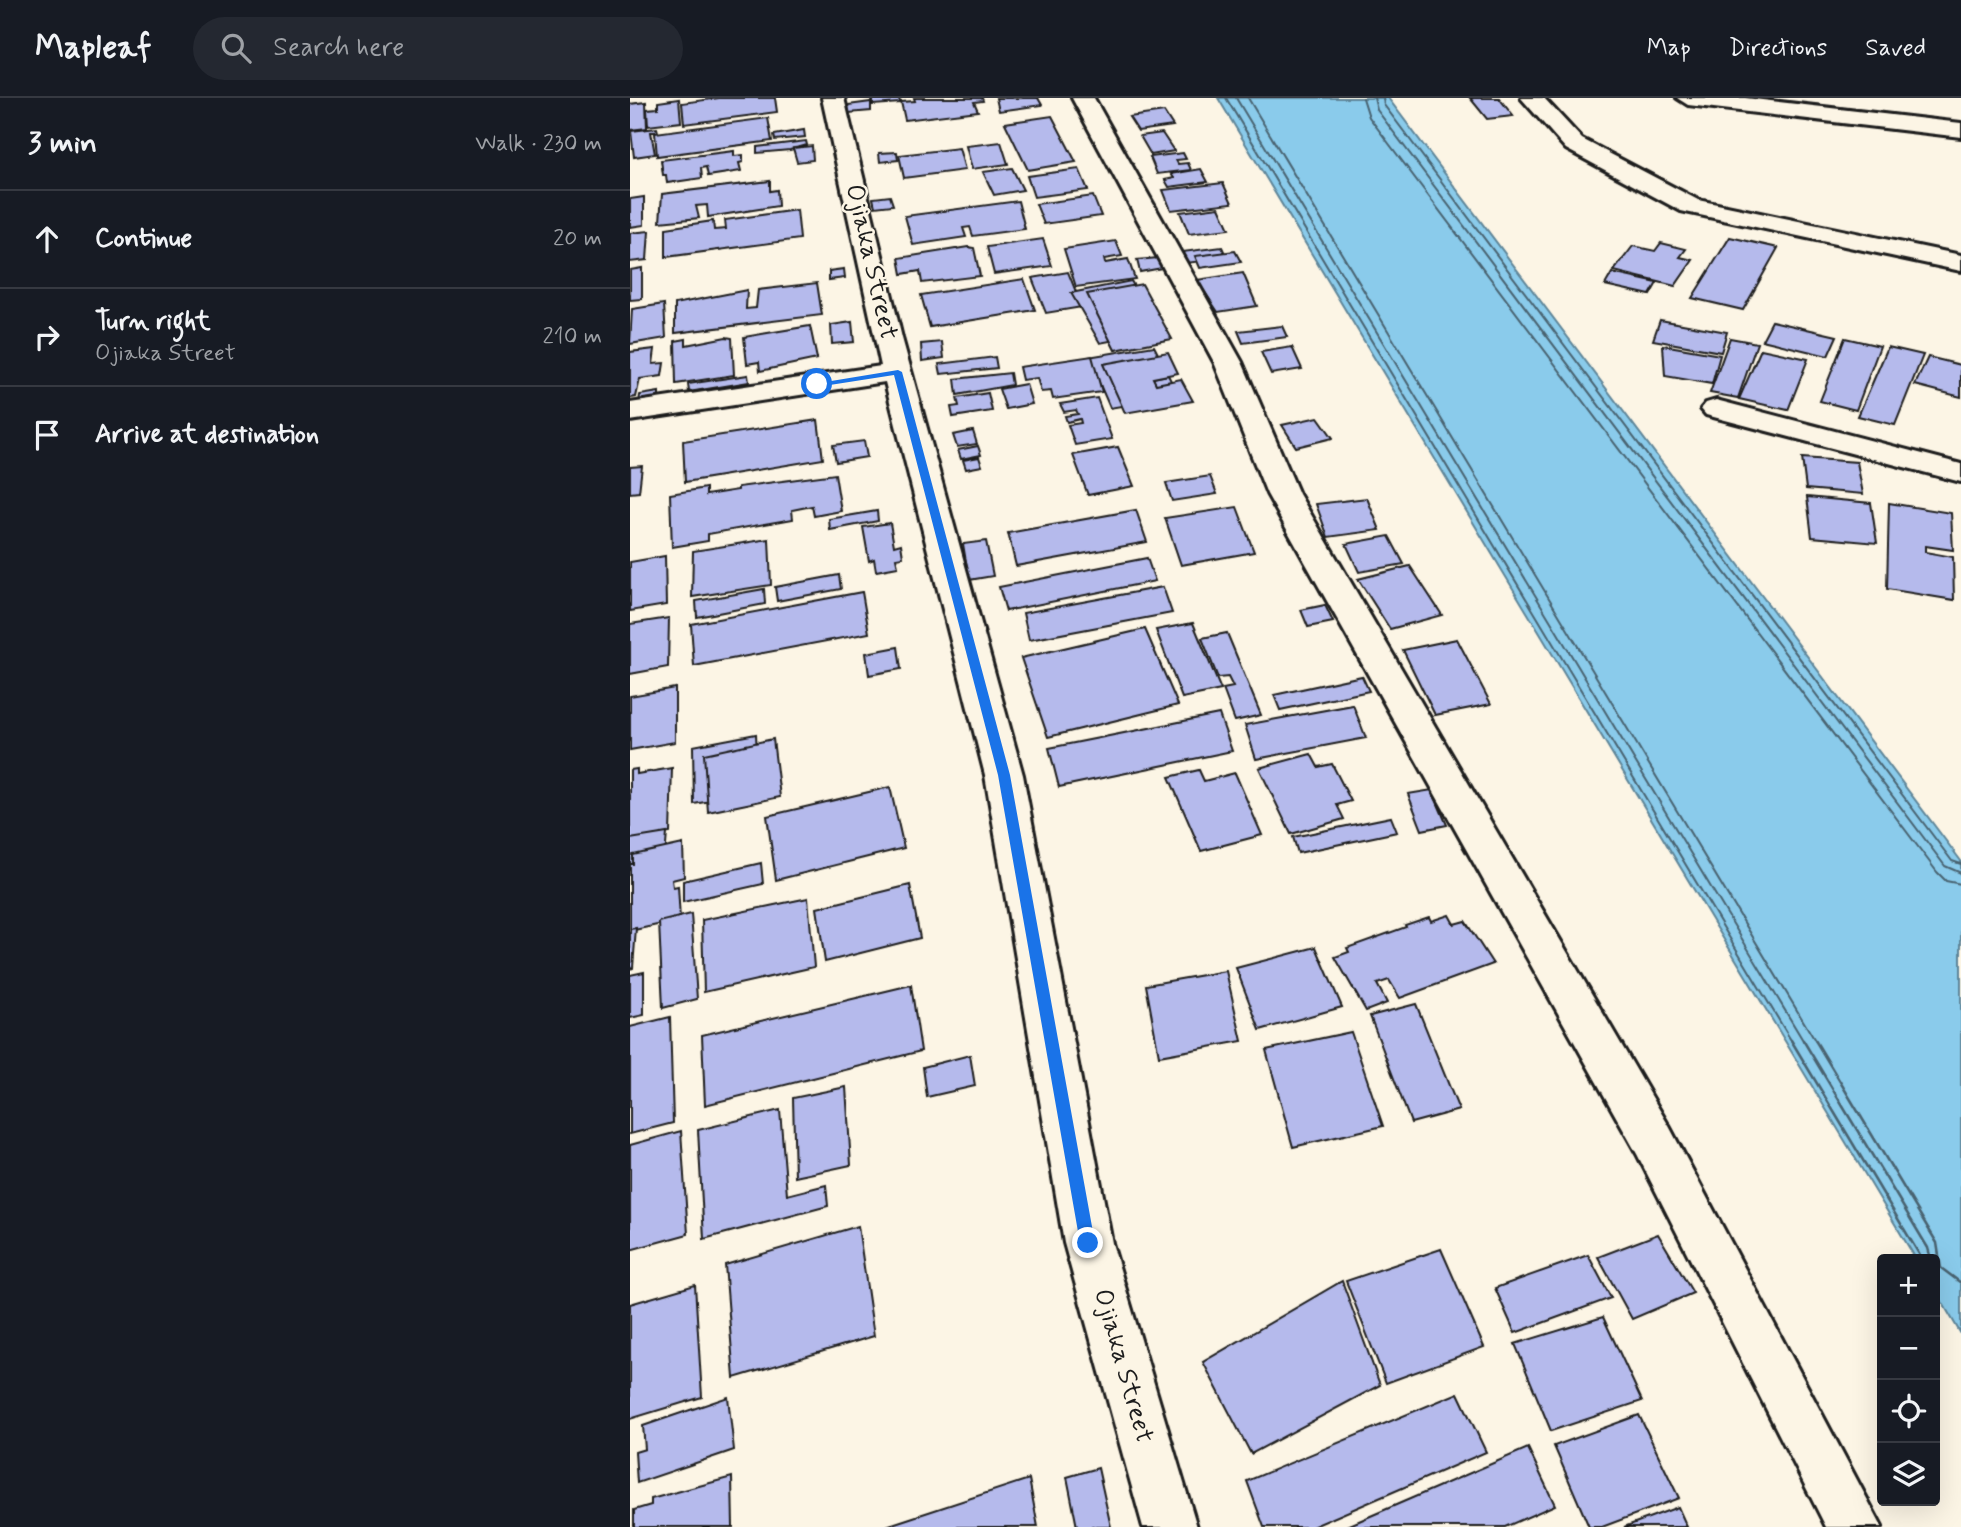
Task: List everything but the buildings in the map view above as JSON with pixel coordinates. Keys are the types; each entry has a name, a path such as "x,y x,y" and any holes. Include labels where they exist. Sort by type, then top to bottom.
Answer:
{"street":[{"name":"Ojiaka Street","path":"833,98 898,372 1004,775 1088,1243 1170,1527"},
{"path":"1083,98 1228,362 1283,494 1653,1140 1855,1527"},
{"path":"1532,98 1574,144 1690,206 1961,263"},
{"path":"1688,98 1961,130"},
{"path":"630,412 898,372"},
{"path":"1716,409 1961,473"}],"water":[{"path":"1218,98 1388,98 1961,861 1961,1334 1940,1298 1940,1254 1913,1254"}],"route":[{"path":"817,384 898,372 1004,775 1088,1243"}]}
